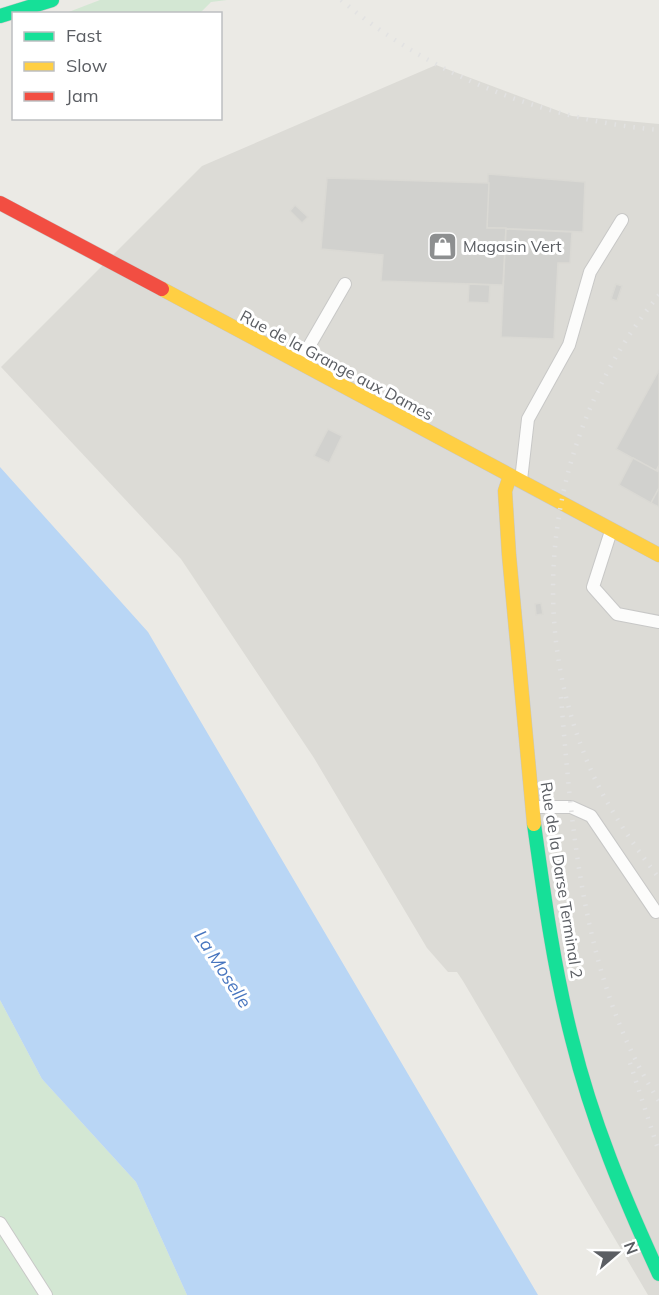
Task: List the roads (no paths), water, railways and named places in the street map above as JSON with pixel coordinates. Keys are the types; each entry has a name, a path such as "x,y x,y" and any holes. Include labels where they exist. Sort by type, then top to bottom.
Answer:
{"main road":[{"path":"25,11 52,0"},
{"name":"Rue de la Grange aux Dames","path":"0,203 659,555"},
{"name":"Rue de la Darse Terminal 2","path":"515,479 505,491 514,619 532,807 564,1005 579,1061 626,1198 659,1274"}],"lane":[{"path":"515,479 528,419 569,345 591,272 622,220"},
{"path":"299,363 345,284"},
{"path":"612,530 593,587 617,614 659,622"},
{"path":"532,807 571,807 591,816 656,912"},
{"path":"0,1223 46,1295"}],"water":[{"name":"La Moselle","path":"0,467 148,632 538,1295 187,1295 136,1182 42,1079 0,1000"}],"railway":[{"path":"341,0 375,27 412,51 490,89 573,116 616,125 659,130"},
{"path":"659,295 621,348 592,405 570,465 557,527 553,591 558,655 572,718 595,779 609,805 659,878"},
{"path":"561,697 577,854 597,958 613,1008 633,1056 659,1101"},
{"path":"630,1063 659,1152"}],"place":[{"name":"Magasin Vert","path":"442,246"}]}
